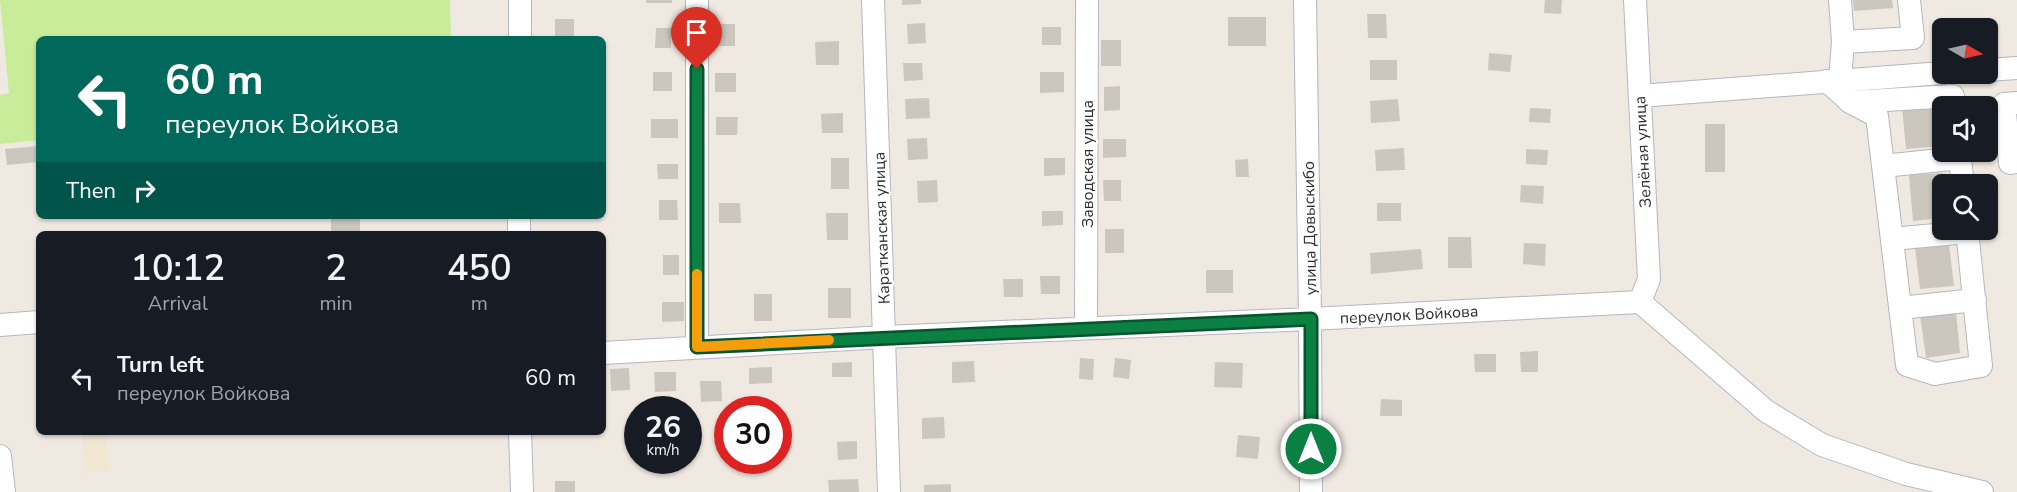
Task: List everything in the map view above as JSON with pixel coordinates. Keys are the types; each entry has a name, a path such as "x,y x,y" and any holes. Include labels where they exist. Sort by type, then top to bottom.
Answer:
{"street":[{"path":"520,0 520,36"},
{"path":"697,0 697,347"},
{"name":"Каратканская улица","path":"873,0 889,492"},
{"name":"Заводская улица","path":"1086,328 1087,0"},
{"name":"улица Довыскибо","path":"1305,0 1311,319 1311,492"},
{"name":"Зелёная улица","path":"1635,0 1649,279 1640,302"},
{"path":"1833,81 1843,42 1840,0"},
{"path":"1843,42 1913,38 1909,0"},
{"path":"1998,69 2017,68"},
{"path":"1640,96 1932,75"},
{"path":"1833,81 1850,102 1877,116 1907,365 1935,374 1981,366 1968,240"},
{"path":"1850,102 1932,97"},
{"path":"2017,104 2004,105 2010,163 2017,162"},
{"path":"1883,166 1932,159"},
{"path":"1892,239 1932,235"},
{"path":"1900,308 1974,300"},
{"path":"1640,302 1766,411 1822,446 1906,474 1982,492"},
{"name":"переулок Войкова","path":"606,353 885,337 1640,302"},
{"path":"0,325 36,322"},
{"path":"520,435 522,492"},
{"path":"0,456 4,492"}],"shaded area":[{"path":"82,435 106,435 109,471 85,473"}],"green space":[{"path":"0,0 450,0 451,36 36,36 36,140 0,144 0,95 9,93"}],"building":[{"path":"646,0 672,0 672,3 646,3"},
{"path":"902,0 921,0 921,4 902,5"},
{"path":"1545,0 1562,0 1561,14 1544,13"},
{"path":"1853,0 1892,0 1893,8 1854,11"},
{"path":"1367,14 1386,14 1387,38 1368,38"},
{"path":"1228,17 1266,17 1266,46 1228,46"},
{"path":"555,19 574,19 574,36 555,36"},
{"path":"925,23 926,43 908,44 907,24"},
{"path":"714,24 735,24 735,46 714,46"},
{"path":"1042,27 1061,27 1061,45 1042,45"},
{"path":"656,28 671,28 671,48 655,48"},
{"path":"1101,40 1121,40 1121,66 1101,66"},
{"path":"839,41 839,65 816,65 815,42"},
{"path":"1489,53 1512,55 1510,72 1488,70"},
{"path":"1370,60 1397,60 1397,80 1370,80"},
{"path":"903,63 922,63 923,80 904,81"},
{"path":"653,72 672,72 672,91 653,91"},
{"path":"1040,72 1064,72 1064,92 1040,93"},
{"path":"715,73 736,73 736,92 715,92"},
{"path":"1120,86 1120,110 1104,111 1104,87"},
{"path":"929,98 930,118 906,119 905,99"},
{"path":"1398,99 1400,121 1371,123 1370,101"},
{"path":"1932,104 1932,147 1906,149 1902,107"},
{"path":"1530,108 1551,109 1550,123 1529,122"},
{"path":"843,113 843,133 822,133 821,114"},
{"path":"716,117 738,117 737,135 716,135"},
{"path":"651,119 678,119 678,138 651,138"},
{"path":"1705,124 1725,124 1725,172 1705,172"},
{"path":"927,138 928,159 908,160 907,139"},
{"path":"1103,139 1126,139 1126,157 1103,158"},
{"path":"36,146 36,162 7,165 5,149"},
{"path":"1404,148 1405,170 1376,171 1375,150"},
{"path":"1526,149 1548,150 1547,165 1526,164"},
{"path":"831,158 849,158 849,189 831,189"},
{"path":"1044,158 1065,158 1065,175 1044,176"},
{"path":"1248,159 1249,177 1236,177 1235,160"},
{"path":"657,164 678,164 678,179 658,179"},
{"path":"1942,173 1932,174 1932,219 1913,221 1909,175"},
{"path":"937,180 938,202 918,203 917,181"},
{"path":"1103,180 1121,180 1121,201 1104,201"},
{"path":"1521,185 1544,186 1543,204 1520,202"},
{"path":"659,200 677,200 678,220 659,220"},
{"path":"719,203 740,203 741,223 719,223"},
{"path":"1377,203 1401,203 1401,221 1377,221"},
{"path":"1042,211 1063,211 1063,225 1042,226"},
{"path":"826,213 848,213 848,240 827,240"},
{"path":"331,219 360,219 360,231 331,231"},
{"path":"1105,229 1124,229 1124,253 1105,253"},
{"path":"1448,237 1471,237 1472,268 1448,268"},
{"path":"1524,243 1546,244 1545,266 1523,264"},
{"path":"1949,244 1954,286 1920,289 1915,247"},
{"path":"1421,249 1423,269 1371,274 1370,253"},
{"path":"663,255 679,255 679,275 663,275"},
{"path":"1206,270 1233,270 1233,293 1206,293"},
{"path":"1040,276 1060,276 1060,294 1041,294"},
{"path":"1003,279 1023,279 1023,297 1004,297"},
{"path":"828,288 851,288 851,318 828,318"},
{"path":"754,294 772,294 772,321 754,321"},
{"path":"662,302 684,302 684,321 662,322"},
{"path":"1956,312 1960,353 1926,358 1920,315"},
{"path":"1538,351 1538,372 1521,372 1520,352"},
{"path":"1474,354 1496,354 1496,372 1475,372"},
{"path":"1080,358 1094,359 1093,380 1079,379"},
{"path":"1115,358 1131,360 1129,379 1113,377"},
{"path":"974,361 975,382 952,383 952,362"},
{"path":"852,362 852,377 832,377 832,363"},
{"path":"1215,362 1243,363 1242,388 1214,387"},
{"path":"772,367 772,383 749,384 749,368"},
{"path":"629,368 630,390 611,391 610,369"},
{"path":"654,372 676,372 676,391 655,392"},
{"path":"700,381 721,381 722,396 714,396 714,401 702,402"},
{"path":"1381,399 1402,400 1402,416 1380,416"},
{"path":"944,417 945,438 922,439 922,418"},
{"path":"1238,435 1260,437 1258,459 1236,457"},
{"path":"857,441 857,459 838,460 837,442"},
{"path":"858,479 859,492 829,492 828,480"},
{"path":"555,481 575,481 575,492 555,492"},
{"path":"951,484 951,492 924,492 924,485"}],"slow traffic":[{"path":"697,274 697,347 829,340"}],"route":[{"path":"697,69 697,347 1311,319 1311,449"}]}
